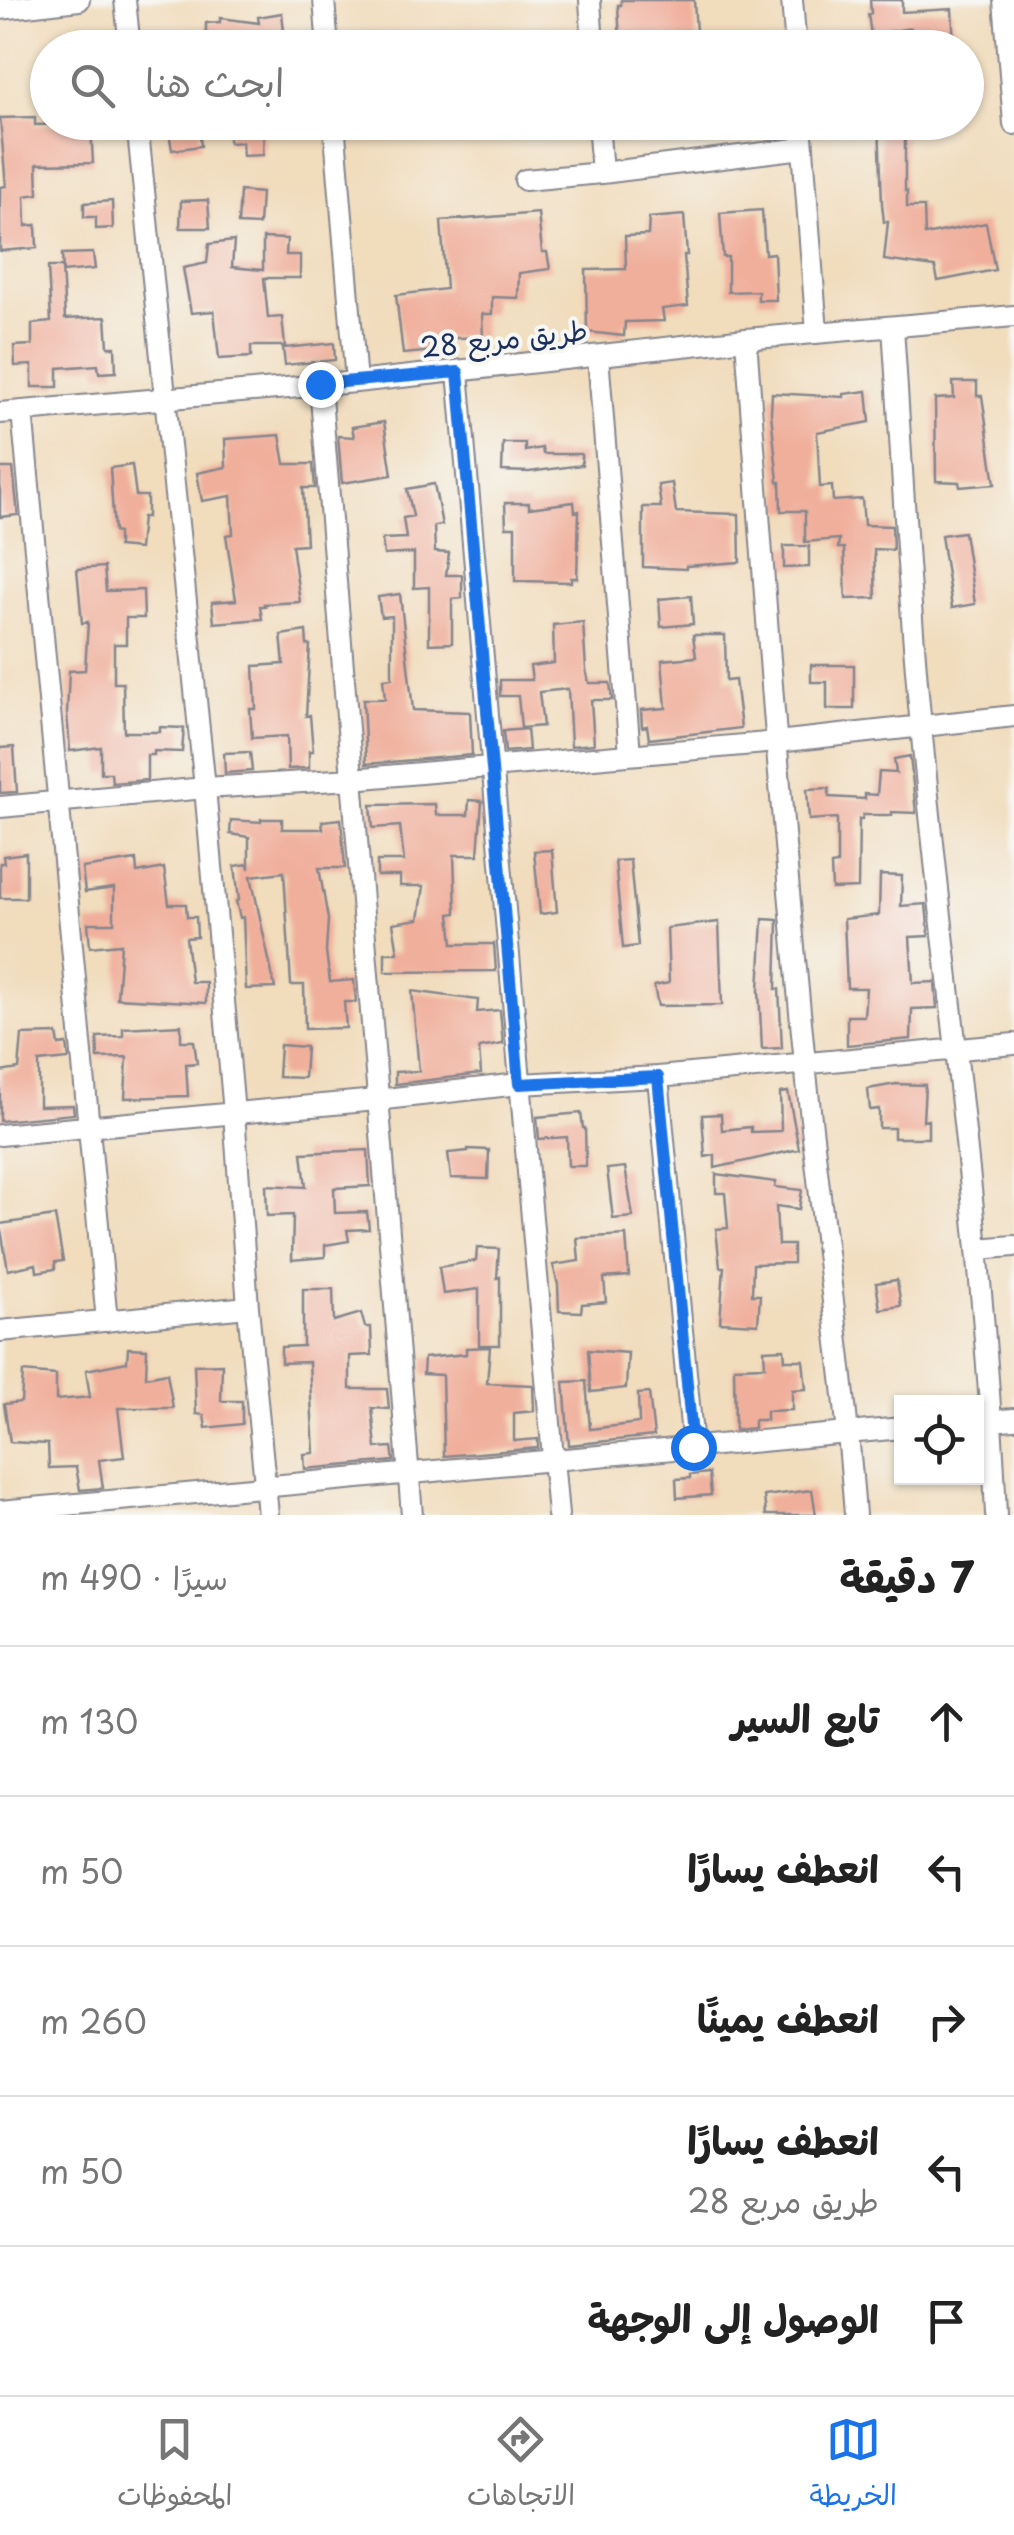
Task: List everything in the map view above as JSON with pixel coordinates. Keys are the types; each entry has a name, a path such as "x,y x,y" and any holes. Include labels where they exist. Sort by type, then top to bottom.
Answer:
{"street":[{"path":"0,8 79,0"},
{"path":"125,0 128,30"},
{"path":"324,0 326,30"},
{"path":"590,0 592,30"},
{"path":"792,0 794,30"},
{"path":"1004,0 1014,123"},
{"path":"139,140 204,788 268,1515"},
{"path":"336,140 356,382"},
{"path":"599,140 602,173"},
{"path":"802,140 817,333"},
{"path":"525,180 803,148"},
{"name":"طريق مربع 28","path":"0,413 356,382 746,339 1014,316"},
{"path":"893,327 920,724 977,1250 983,1395"},
{"path":"746,339 805,1065 849,1432 855,1515"},
{"path":"598,356 630,754"},
{"path":"458,372 558,1515"},
{"path":"320,384 412,1515"},
{"path":"22,411 108,1321"},
{"path":"0,806 777,742 1014,716"},
{"path":"0,1135 519,1084 658,1077 1014,1044"},
{"path":"658,1077 693,1447"},
{"path":"977,1250 1014,1246"},
{"path":"0,1332 248,1307"},
{"path":"996,1515 984,1421 1014,1419"},
{"path":"0,1511 894,1429"}],"building":[{"path":"621,0 694,0 696,30 619,30"},
{"path":"870,0 902,0 902,12 952,9 953,30 870,30"},
{"path":"282,13 284,30 206,30 206,23 220,22 220,18 259,23 258,17"},
{"path":"30,117 30,140 92,140 93,163 37,164 38,194 25,196 26,226 36,225 37,248 0,251 0,187 6,186 0,118"},
{"path":"170,140 200,140 201,146 172,150"},
{"path":"229,140 264,140 263,155 243,156 242,142"},
{"path":"880,140 905,140 907,207 924,207 925,235 986,223 995,270 938,281 935,267 884,260 888,222 884,222"},
{"path":"240,191 261,193 259,225 238,224"},
{"path":"208,200 210,228 180,228 181,201"},
{"path":"112,201 113,228 96,229 96,217 84,217 84,203"},
{"path":"762,210 765,254 774,253 776,300 758,300 758,291 728,292 728,257 723,257 720,213"},
{"path":"538,213 542,252 547,252 550,269 519,273 518,298 492,297 492,314 482,314 483,337 434,339 436,351 403,354 396,295 446,289 441,221"},
{"path":"684,215 688,306 662,309 664,321 625,322 624,336 587,332 586,270 626,269 625,236 648,235 649,218"},
{"path":"263,238 287,239 286,255 300,255 300,278 264,278 268,318 282,317 285,346 251,346 251,357 219,359 214,311 191,313 183,268 207,263 209,244 234,241 232,267 263,270"},
{"path":"93,253 95,269 63,272 62,254"},
{"path":"48,267 62,267 65,319 106,317 108,347 115,347 116,372 99,373 98,365 58,368 58,387 32,387 32,365 15,366 14,346 32,345 32,324 51,322"},
{"path":"334,343 335,360 285,365 283,348"},
{"path":"953,382 977,382 995,484 960,487 959,482 936,481 935,399 954,398"},
{"path":"867,391 870,422 817,432 820,487 832,486 833,501 862,499 864,525 892,526 893,550 874,549 876,598 846,599 844,548 838,548 839,539 805,542 805,511 781,511 772,393 844,397"},
{"path":"384,422 392,475 342,483 338,436 354,437 352,427"},
{"path":"280,435 285,464 313,464 315,488 303,488 306,544 292,545 300,602 264,604 260,606 262,619 214,623 212,602 236,600 226,535 233,534 231,496 202,501 197,473 226,467 225,439"},
{"path":"503,443 525,443 525,451 542,448 543,454 581,454 582,465 529,472 502,471"},
{"path":"132,465 136,496 147,496 147,517 142,517 139,549 118,547 118,533 114,532 110,468"},
{"path":"0,468 13,468 18,515 0,517"},
{"path":"672,483 676,512 739,514 740,562 686,569 643,567 643,507 661,507 658,485"},
{"path":"434,484 442,525 434,526 435,552 449,553 446,575 462,575 462,598 452,599 452,643 429,644 429,587 414,588 414,553 384,555 382,539 406,538 403,518 413,516 407,489"},
{"path":"574,502 575,512 579,511 577,578 571,578 571,582 515,581 515,527 506,527 505,503 529,503 529,508"},
{"path":"964,532 975,604 952,608 941,535"},
{"path":"784,546 809,546 809,567 784,568"},
{"path":"104,567 106,591 143,590 144,618 126,618 126,644 114,644 114,683 123,683 124,732 184,728 182,752 154,751 154,755 147,755 147,780 112,783 111,773 101,773 101,747 70,751 69,671 85,670 88,622 82,623 77,569"},
{"path":"400,594 413,710 470,712 472,755 366,764 363,699 385,699 383,679 392,678 392,616 381,617 378,597"},
{"path":"691,596 693,624 661,627 659,599"},
{"path":"583,622 589,683 610,683 612,700 591,700 594,744 571,746 568,689 539,692 543,726 521,728 518,696 500,696 500,680 532,680 530,666 554,663 553,625"},
{"path":"306,631 310,645 306,716 310,715 313,751 309,751 309,768 288,769 287,736 252,738 250,709 256,709 254,666 284,664 281,635"},
{"path":"693,635 725,635 726,681 735,680 741,728 649,739 647,726 642,727 641,710 666,708 662,660 696,657"},
{"path":"811,665 854,665 854,709 827,709 827,682 811,682"},
{"path":"527,729 529,750 505,752 503,731"},
{"path":"14,747 17,792 0,793 0,748"},
{"path":"250,752 252,771 225,773 224,753"},
{"path":"910,756 916,813 863,815 859,819 858,888 832,889 831,865 837,864 837,818 809,820 807,789 829,788 829,797 865,799 865,794 877,795 879,772 896,773 894,759"},
{"path":"469,800 482,801 478,855 454,855 456,913 450,914 453,944 494,944 496,971 385,972 385,953 398,953 393,923 419,919 424,886 400,886 400,876 377,876 377,861 404,861 400,826 373,828 371,805 435,804 436,815 468,815"},
{"path":"282,819 282,829 323,829 322,821 341,819 345,868 319,868 328,919 326,952 330,982 354,980 356,1002 344,1002 346,1028 305,1029 304,985 291,985 284,872 251,876 275,988 246,989 243,917 240,918 236,901 239,900 235,866 248,864 249,869 249,837 230,834 231,820"},
{"path":"552,850 557,912 540,914 534,851"},
{"path":"26,853 26,898 0,898 3,856"},
{"path":"136,860 137,873 164,868 169,904 186,904 187,917 196,917 197,937 186,938 191,982 206,982 206,1003 117,998 121,944 90,947 88,923 114,923 114,888 85,892 82,868"},
{"path":"630,860 638,946 623,948 615,861"},
{"path":"880,875 902,876 901,906 926,904 929,936 910,937 913,983 935,982 937,1008 912,1009 911,1039 847,1045 847,1016 864,1016 866,988 847,988 844,919 879,915"},
{"path":"763,919 778,920 776,989 782,1048 762,1049 759,990"},
{"path":"719,922 722,1005 658,1006 654,986 669,983 667,928"},
{"path":"412,991 478,1000 477,1012 500,1010 503,1044 479,1048 481,1074 395,1084 395,1072 419,1071"},
{"path":"181,1025 181,1041 194,1041 197,1063 186,1064 188,1096 125,1098 127,1057 98,1058 97,1037 123,1036 123,1028"},
{"path":"57,1034 59,1045 67,1044 69,1059 39,1062 39,1106 73,1105 74,1114 0,1121 0,1072 19,1069 22,1035"},
{"path":"280,1045 306,1047 304,1078 278,1077"},
{"path":"896,1084 925,1085 923,1121 928,1120 928,1138 894,1138 894,1128 879,1128 879,1109 870,1110 868,1089"},
{"path":"788,1092 799,1149 715,1168 715,1155 705,1157 702,1115 721,1114 722,1130 751,1127 751,1132 781,1131 780,1093"},
{"path":"581,1113 586,1166 568,1166 567,1137 539,1139 537,1117"},
{"path":"368,1150 370,1186 334,1188 335,1213 367,1212 369,1229 347,1230 349,1241 325,1245 325,1257 292,1260 293,1215 267,1216 266,1185 306,1187 302,1153"},
{"path":"489,1150 488,1179 451,1178 448,1153"},
{"path":"625,1167 633,1217 613,1219 607,1169"},
{"path":"716,1174 776,1182 775,1187 802,1190 799,1209 776,1206 778,1245 793,1245 793,1263 753,1264 752,1295 760,1295 758,1324 720,1322 724,1267 720,1267 716,1229 728,1228 725,1193 716,1193"},
{"path":"55,1216 63,1261 55,1262 55,1269 37,1272 36,1264 8,1270 0,1224"},
{"path":"626,1235 629,1276 604,1278 606,1302 582,1304 581,1312 559,1311 553,1265 579,1261 577,1238"},
{"path":"477,1248 499,1249 500,1345 479,1345 479,1289 443,1294 439,1267 476,1261"},
{"path":"897,1280 901,1306 880,1309 876,1283"},
{"path":"303,1289 333,1289 334,1321 361,1313 365,1327 371,1327 372,1355 350,1356 350,1389 387,1389 389,1409 372,1408 376,1448 392,1447 394,1461 305,1469 304,1454 314,1453 309,1362 281,1363 281,1347 303,1346"},
{"path":"490,1347 487,1383 533,1385 534,1411 514,1413 514,1441 538,1439 538,1448 444,1456 442,1375 423,1374 424,1358"},
{"path":"128,1348 147,1349 146,1377 167,1373 173,1408 118,1408 124,1457 99,1460 103,1488 80,1490 76,1467 49,1468 48,1444 10,1442 4,1404 21,1402 23,1372 56,1375 56,1400 90,1397 86,1370 127,1362"},
{"path":"784,1349 785,1360 803,1360 806,1389 792,1390 792,1410 766,1411 766,1420 754,1420 754,1428 735,1430 734,1367 765,1366 764,1350"},
{"path":"588,1350 628,1353 626,1388 591,1392"},
{"path":"222,1364 221,1401 242,1401 242,1424 206,1428 204,1415 196,1414 194,1365"},
{"path":"586,1381 590,1429 639,1423 638,1394 649,1393 654,1436 569,1445 564,1382"},
{"path":"709,1473 711,1495 677,1498 676,1479"},
{"path":"812,1490 816,1515 766,1515 764,1496"}],"route":[{"path":"320,384 458,372 519,1084 658,1077 693,1447"}]}
